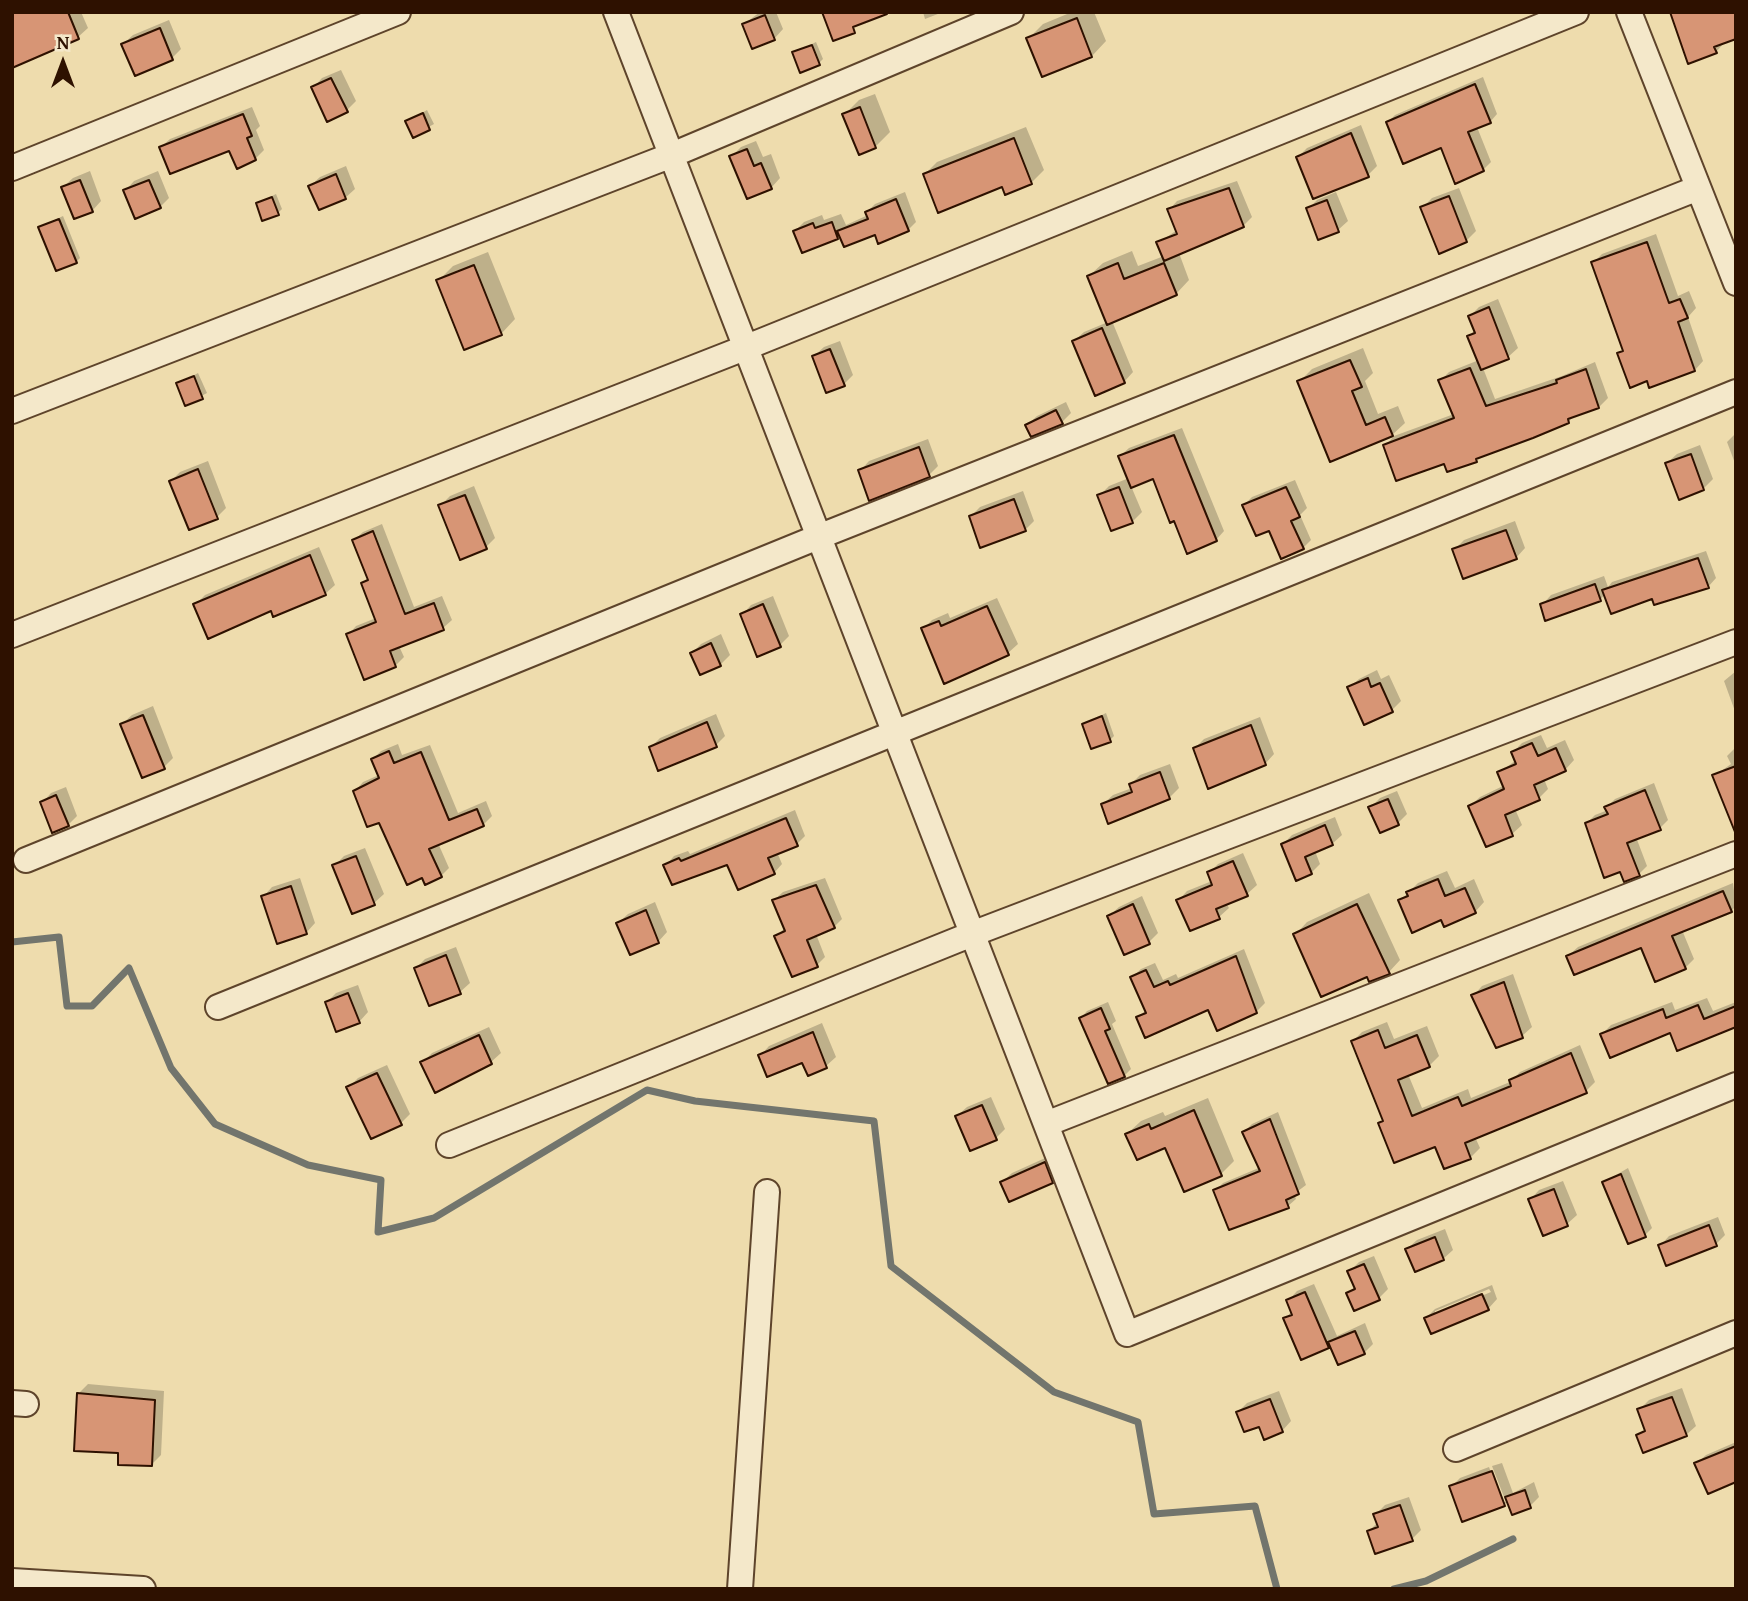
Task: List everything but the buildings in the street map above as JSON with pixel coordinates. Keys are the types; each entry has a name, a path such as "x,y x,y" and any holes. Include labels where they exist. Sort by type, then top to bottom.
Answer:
{"street":[{"path":"12,168 398,12"},
{"path":"616,12 1127,1334 1736,1085"},
{"path":"12,411 672,155 1011,12"},
{"path":"12,635 747,347 1576,12"},
{"path":"1629,12 1736,284"},
{"path":"26,860 818,537 1698,188"},
{"path":"218,1007 1736,392"},
{"path":"449,1145 972,934 1736,642"},
{"path":"1046,1124 1736,854"},
{"path":"740,1589 767,1192"},
{"path":"1456,1449 1736,1333"},
{"path":"12,1581 143,1589"}],"waterway":[{"path":"12,942 59,937 67,1006 92,1006 129,968 171,1068 215,1124 308,1165 381,1180 378,1232 434,1218 647,1090 695,1101 874,1121 891,1266 1054,1392 1138,1422 1154,1514 1255,1506 1277,1589"},
{"path":"1394,1589 1426,1581 1513,1539"}]}
